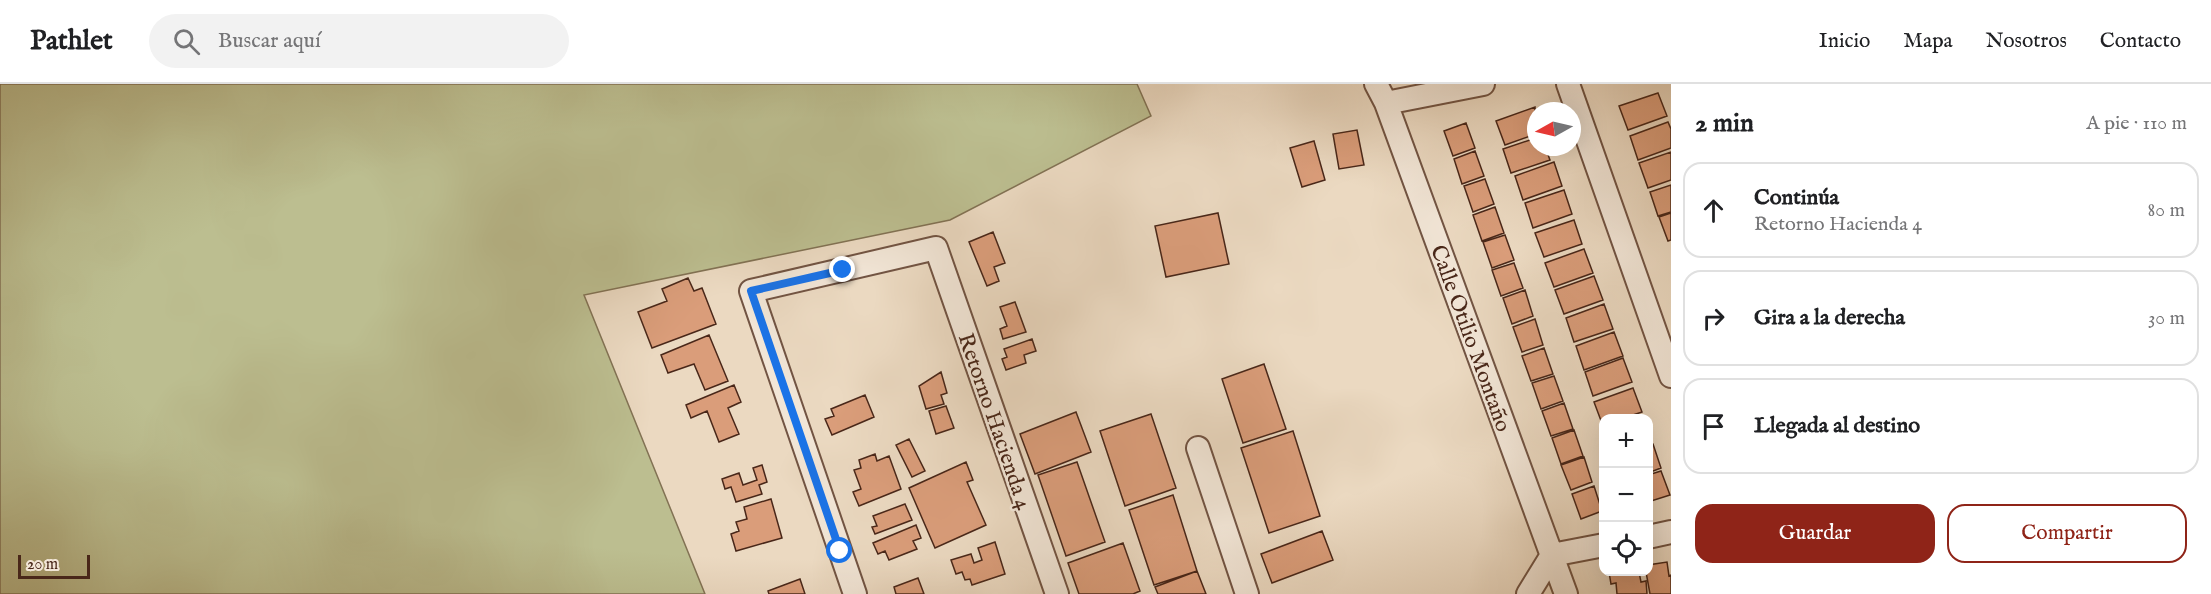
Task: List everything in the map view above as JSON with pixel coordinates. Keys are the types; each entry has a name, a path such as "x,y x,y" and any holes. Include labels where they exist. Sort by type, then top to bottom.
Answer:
{"street":[{"path":"1381,94 1483,84"},
{"path":"1568,84 1671,376"},
{"name":"Calle Otilio Montaño","path":"1381,94 1566,594"},
{"name":"Retorno Hacienda 4","path":"855,594 751,291 936,248 1057,594"},
{"path":"1198,448 1247,594"},
{"path":"1653,536 1671,532"},
{"path":"1528,594 1552,555 1599,546"}],"green space":[{"path":"0,84 1137,84 1151,116 950,220 584,295 705,594 0,594"}],"building":[{"path":"1658,93 1667,116 1628,130 1619,106"},
{"path":"1527,110 1527,137 1505,145 1496,121"},
{"path":"1668,122 1671,129 1671,148 1638,160 1630,136"},
{"path":"1466,123 1475,148 1453,156 1444,131"},
{"path":"1357,130 1364,165 1339,169 1333,134"},
{"path":"1314,141 1325,180 1302,187 1290,148"},
{"path":"1527,141 1527,156 1548,156 1550,160 1511,173 1503,149"},
{"path":"1475,151 1484,176 1462,184 1454,159"},
{"path":"1671,152 1671,180 1648,188 1639,163"},
{"path":"1554,162 1562,186 1523,200 1515,176"},
{"path":"1485,179 1494,204 1473,212 1464,186"},
{"path":"1671,185 1671,212 1658,216 1650,192"},
{"path":"1564,190 1572,214 1533,228 1525,203"},
{"path":"1495,207 1504,233 1482,241 1473,215"},
{"path":"1218,213 1229,264 1166,277 1155,226"},
{"path":"1671,213 1671,240 1668,241 1659,217"},
{"path":"1574,220 1582,244 1544,257 1535,233"},
{"path":"993,232 1005,263 994,267 999,281 987,286 969,242"},
{"path":"1505,235 1514,260 1492,268 1483,242"},
{"path":"1584,249 1593,273 1554,287 1545,263"},
{"path":"1514,263 1523,288 1501,296 1492,270"},
{"path":"1594,276 1603,300 1564,314 1555,290"},
{"path":"688,278 694,291 702,288 716,324 652,348 638,312 667,301 662,289"},
{"path":"1525,290 1533,316 1512,324 1503,298"},
{"path":"1015,302 1026,332 1003,339 1000,329 1007,326 1000,307"},
{"path":"1604,304 1613,329 1574,342 1566,318"},
{"path":"1535,319 1543,345 1522,352 1513,327"},
{"path":"1614,332 1623,356 1584,370 1576,346"},
{"path":"709,335 728,381 705,390 694,364 668,373 661,355"},
{"path":"1032,339 1036,351 1024,355 1026,363 1006,370 1002,359 1007,357 1004,349"},
{"path":"1544,348 1553,374 1531,381 1522,356"},
{"path":"1623,358 1632,382 1593,396 1585,372"},
{"path":"1264,364 1286,429 1243,443 1222,379"},
{"path":"941,372 947,393 941,395 944,404 926,409 919,386"},
{"path":"1554,376 1563,401 1541,409 1532,383"},
{"path":"734,385 741,402 728,408 739,434 719,442 707,411 691,418 686,405"},
{"path":"1633,388 1642,412 1599,415 1594,402"},
{"path":"865,395 874,417 832,435 825,419 834,416 831,409"},
{"path":"1564,403 1573,429 1551,436 1542,411"},
{"path":"946,406 954,428 936,434 929,411"},
{"path":"1076,412 1091,452 1035,474 1020,434"},
{"path":"1151,414 1176,488 1125,506 1100,431"},
{"path":"1574,430 1583,456 1561,464 1552,438"},
{"path":"1293,431 1320,516 1269,533 1241,448"},
{"path":"909,439 925,471 912,477 896,445"},
{"path":"1653,444 1661,468 1653,471"},
{"path":"875,454 877,461 889,456 901,489 859,506 853,492 861,489 854,470 861,468 859,460"},
{"path":"1584,457 1592,482 1571,490 1561,465"},
{"path":"966,462 973,480 967,482 986,525 935,548 909,488"},
{"path":"1077,462 1105,542 1066,556 1038,475"},
{"path":"762,465 767,482 759,485 762,494 736,502 731,487 725,489 722,479 739,473 743,485 757,480 753,468"},
{"path":"1661,471 1670,495 1653,500 1653,473"},
{"path":"1594,486 1599,502 1599,512 1581,519 1572,494"},
{"path":"1173,495 1197,571 1154,585 1129,510"},
{"path":"771,499 782,538 736,551 731,534 739,531 736,522 747,519 744,507"},
{"path":"905,504 912,520 875,534 872,527 877,526 873,516"},
{"path":"916,525 921,538 913,541 917,549 889,560 885,551 878,554 873,543"},
{"path":"1322,531 1333,560 1272,583 1261,554"},
{"path":"995,542 1005,574 972,585 970,579 965,580 962,572 956,574 951,560 971,554 974,563 982,560 978,548"},
{"path":"1123,543 1140,591 1133,594 1079,594 1068,563"},
{"path":"1667,562 1669,576 1671,575 1671,594 1650,594 1647,576 1653,576 1653,564"},
{"path":"1197,571 1206,594 1158,594 1155,587"},
{"path":"1610,576 1640,576 1641,582 1646,581 1647,594 1617,594 1616,583 1611,584"},
{"path":"918,578 924,594 896,594 894,587"},
{"path":"800,579 805,594 769,594 768,591"}],"route":[{"path":"840,551 751,291 843,270"}]}
